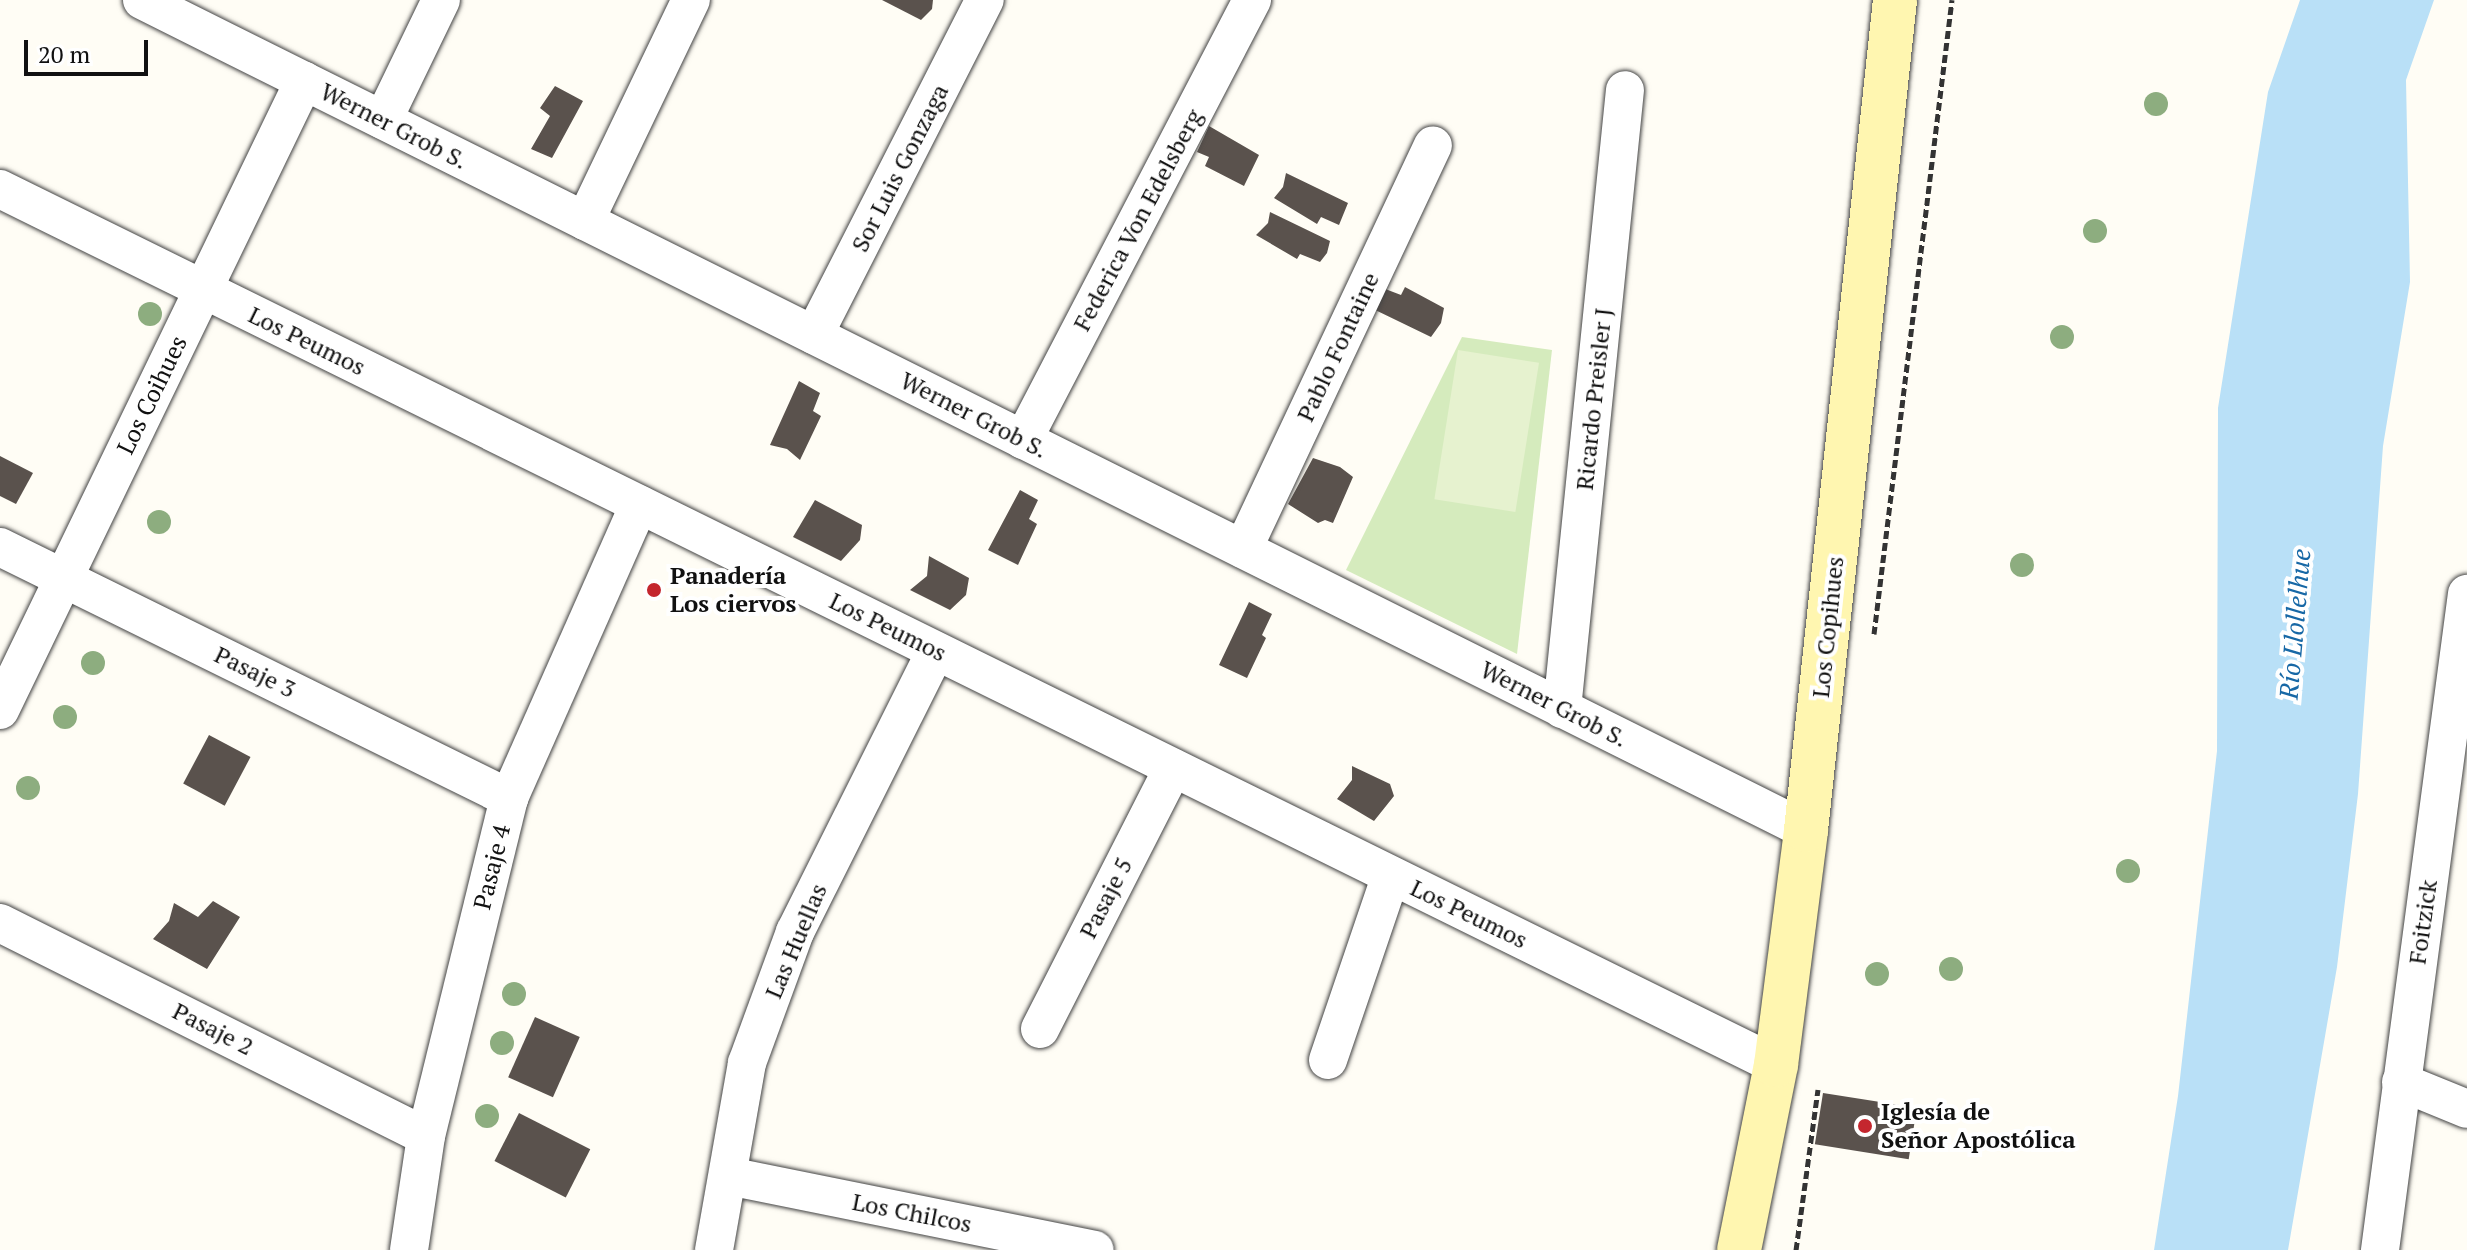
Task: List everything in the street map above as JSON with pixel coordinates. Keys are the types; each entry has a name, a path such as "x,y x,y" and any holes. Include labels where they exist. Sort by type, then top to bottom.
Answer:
{"main road":[{"name":"Los Copihues","path":"1739,1250 1776,1065 1806,830 1895,0"}],"street":[{"path":"383,120 441,0"},
{"path":"585,221 691,0"},
{"name":"Sor Luis Gonzaga","path":"814,335 985,0"},
{"name":"Federica Von Edelsberg","path":"1023,440 1252,0"},
{"name":"Werner Grob S.","path":"164,5 304,81 1806,830"},
{"name":"Los Coihues","path":"0,710 304,81"},
{"name":"Ricardo Preisler J","path":"1562,709 1625,90"},
{"name":"Pablo Fontaine","path":"1243,549 1433,145"},
{"name":"Los Peumos","path":"0,189 1776,1065"},
{"name":"Pasaje 4","path":"409,1250 426,1136 509,798 639,504"},
{"name":"Pasaje 3","path":"0,547 509,798"},
{"name":"Foitzick","path":"2380,1250 2467,594"},
{"name":"Las Huellas","path":"714,1250 747,1063 795,932 936,651"},
{"name":"Pasaje 5","path":"1040,1029 1173,768"},
{"path":"1328,1060 1391,875"},
{"name":"Pasaje 2","path":"0,923 426,1136"},
{"path":"2401,1082 2467,1109"},
{"name":"Los Chilcos","path":"728,1176 1095,1250"}],"path":[{"path":"1873,642 1952,0"},
{"path":"1796,1250 1820,1077"}],"green space":[{"path":"1462,337 1552,350 1517,654 1346,570"},
{"path":"1458,350 1539,363 1515,512 1434,499"}],"water":[{"name":"Río Llollelhue","path":"2300,0 2434,0 2406,80 2410,282 2383,446 2358,794 2337,967 2288,1250 2154,1250 2178,1096 2217,751 2218,408 2268,92"}],"building":[{"path":"882,0 933,0 932,9 921,20"},
{"path":"555,86 583,101 552,158 531,149 550,116 540,108"},
{"path":"1209,126 1259,155 1244,186 1205,166 1209,157 1197,152"},
{"path":"1286,173 1348,203 1339,225 1321,217 1317,224 1274,198 1283,187"},
{"path":"1270,212 1330,241 1327,253 1320,262 1300,254 1297,259 1256,235 1268,223"},
{"path":"1380,287 1401,295 1405,287 1444,308 1441,323 1431,337 1367,306"},
{"path":"799,381 820,393 813,411 821,416 800,460 787,449 770,445"},
{"path":"0,456 33,473 16,504 0,496"},
{"path":"1313,458 1340,467 1353,477 1333,523 1325,520 1318,523 1288,504"},
{"path":"1020,490 1038,500 1029,519 1037,524 1018,565 988,550"},
{"path":"815,500 862,525 860,540 841,561 793,537"},
{"path":"929,556 969,578 966,595 950,610 910,590 927,576"},
{"path":"1249,602 1272,614 1262,635 1266,638 1247,678 1219,665"},
{"path":"209,735 250,757 225,806 183,784"},
{"path":"1352,766 1390,784 1394,796 1374,821 1337,799 1352,780"},
{"path":"213,901 240,917 207,969 153,939 169,921 174,903 198,917"},
{"path":"535,1017 580,1037 553,1097 508,1077"},
{"name":"Iglesía de Señor Apostólica","path":"1823,1093 1917,1108 1909,1159 1815,1144"},
{"path":"519,1113 590,1149 566,1197 494,1161"}],"place":[{"name":"Panadería Los ciervos","path":"654,590"},
{"name":"Iglesía de Señor Apostólica","path":"1865,1126"}]}
